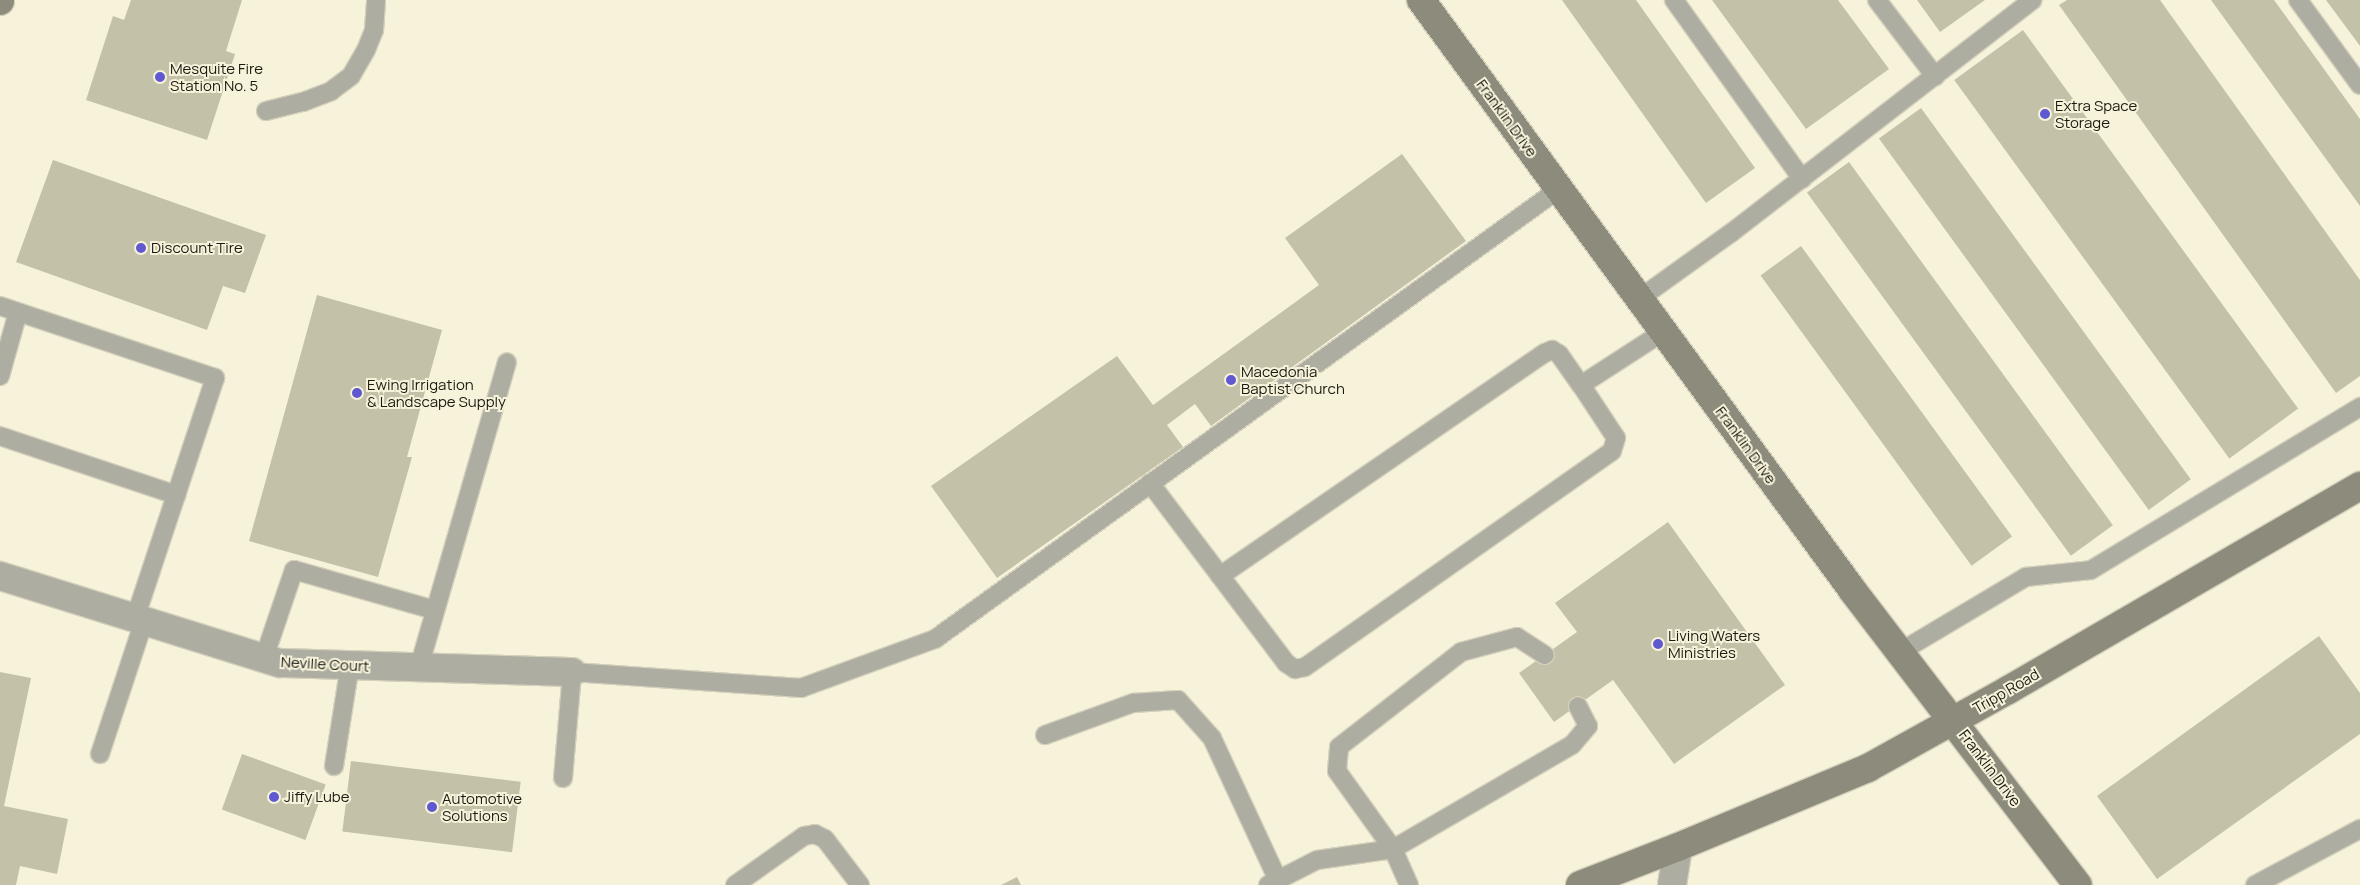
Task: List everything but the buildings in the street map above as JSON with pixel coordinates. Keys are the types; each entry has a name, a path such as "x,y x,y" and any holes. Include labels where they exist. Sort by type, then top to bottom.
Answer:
{"street":[{"name":"Franklin Drive","path":"1420,0 1853,591 2078,885"},
{"name":"Tripp Road","path":"1580,885 1678,847 1868,768 2360,486"},
{"name":"Neville Court","path":"0,576 280,663 572,672"},
{"path":"1672,885 1678,847"}],"lane":[{"path":"266,111 303,102 331,91 351,76 366,50 374,30 376,0"},
{"path":"1674,0 1802,178"},
{"path":"1878,0 1935,76"},
{"path":"1639,299 1732,233 2033,0"},
{"path":"2298,0 2360,86"},
{"path":"563,778 572,672 801,688 935,639 1559,189"},
{"path":"0,306 215,378 176,495 100,754"},
{"path":"0,376 18,312"},
{"path":"1581,384 1663,332"},
{"path":"1150,483 1286,664 1295,669 1305,667 1612,451 1616,438 1581,384 1559,354 1552,350 1220,576"},
{"path":"419,667 434,610 508,362"},
{"path":"1900,652 2026,577 2091,570 2360,406"},
{"path":"0,436 176,495"},
{"path":"264,658 294,570 434,610"},
{"path":"1409,885 1393,849 1337,771 1339,747 1461,652 1517,637 1545,655"},
{"path":"334,766 350,665"},
{"path":"1045,734 1133,703 1178,700 1212,738 1273,882 1317,860 1393,849 1572,745 1588,726 1578,706"},
{"path":"2255,885 2360,829"},
{"path":"735,885 804,836 815,834 825,839 860,885"}],"place":[{"name":"Mesquite Fire Station No. 5","path":"160,77"},
{"name":"Extra Space Storage","path":"2045,114"},
{"name":"Discount Tire","path":"141,248"},
{"name":"Macedonia Baptist Church","path":"1231,380"},
{"name":"Ewing Irrigation & Landscape Supply","path":"357,393"},
{"name":"Living Waters Ministries","path":"1658,644"},
{"name":"Jiffy Lube","path":"274,797"},
{"name":"Automotive Solutions","path":"432,807"}]}
